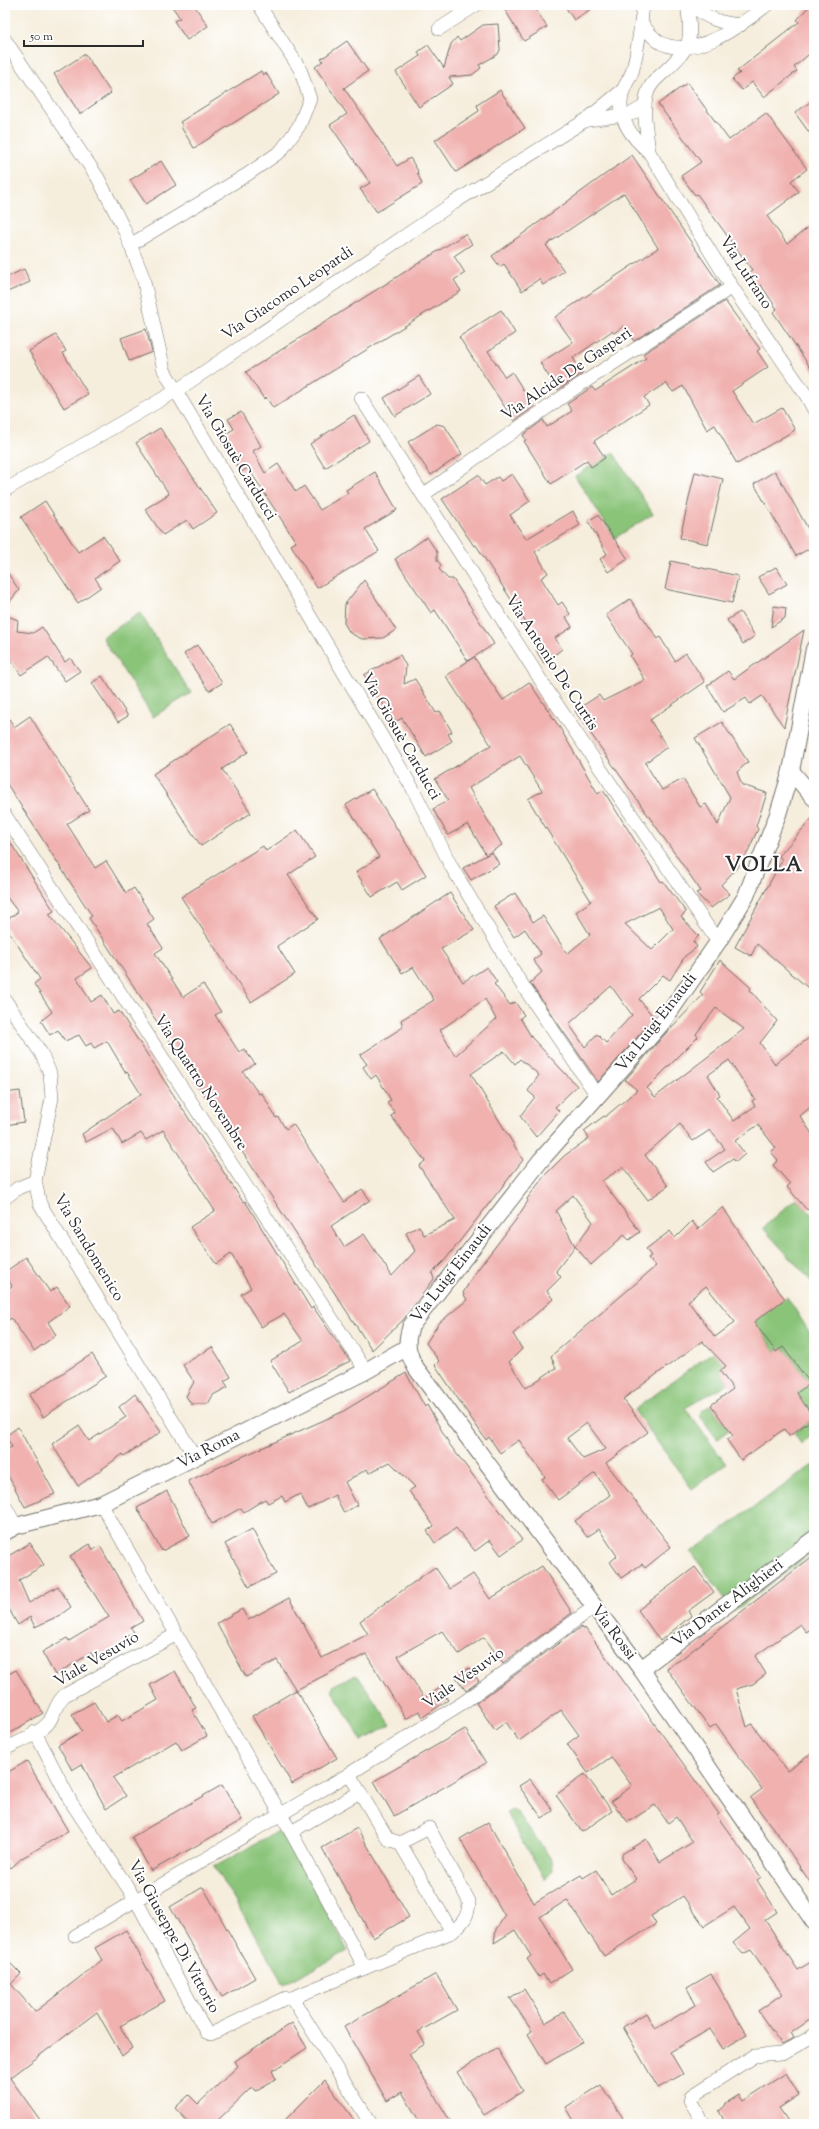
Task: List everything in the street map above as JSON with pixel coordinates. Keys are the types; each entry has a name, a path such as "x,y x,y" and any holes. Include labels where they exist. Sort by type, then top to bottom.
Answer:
{"street":[{"path":"130,245 255,169 281,151 299,126 310,99 300,69 259,5"},
{"path":"439,29 476,5"},
{"path":"643,5 633,70 624,89 622,116 631,114 645,106"},
{"path":"687,5 690,40 687,46"},
{"path":"692,5 703,15 722,23 741,25"},
{"path":"641,23 660,42 673,47 700,45 741,25 767,5"},
{"name":"Via Giosuè Carducci","path":"5,40 98,178 130,245 143,277 164,370 413,789 451,866 518,980 598,1097"},
{"name":"Via Lufrano","path":"649,152 645,106 649,89 652,83 685,51 687,46"},
{"name":"Via Giacomo Leopardi","path":"5,490 176,391 455,202 586,120 624,89"},
{"name":"Via Lufrano","path":"622,116 628,129 638,142 649,152 732,287 806,395 814,410"},
{"name":"Via Giacomo Leopardi","path":"586,120 622,116"},
{"name":"Via Alcide De Gasperi","path":"423,495 578,386 732,287"},
{"name":"Via Antonio De Curtis","path":"361,398 560,709 718,942"},
{"name":"Via Luigi Einaudi","path":"406,1348 407,1337 411,1326 541,1160 662,1023 718,942 746,896 778,814 791,771 814,649"},
{"path":"791,771 814,798"},
{"name":"Via Quattro Novembre","path":"5,815 366,1371"},
{"name":"Via Sandomenico","path":"5,1000 41,1053 50,1073 52,1098 35,1181 40,1204 195,1457"},
{"path":"5,1198 18,1188 35,1181"},
{"name":"Via Roma","path":"11,1529 101,1504 366,1371 406,1348"},
{"name":"Via Rossi","path":"406,1348 416,1368 508,1488 641,1669 814,1922"},
{"path":"101,1504 175,1635 291,1832 365,1968"},
{"path":"5,1506 11,1529"},
{"name":"Via Dante Alighieri","path":"641,1669 814,1539"},
{"name":"Viale Vesuvio","path":"75,1936 349,1774 464,1702 594,1607"},
{"name":"Viale Vesuvio","path":"5,1748 48,1724 58,1702 65,1695 175,1635"},
{"name":"Via Giuseppe Di Vittorio","path":"35,1732 72,1802 136,1900 208,2033 211,2034 286,1998 292,1998"},
{"path":"349,1774 388,1839 400,1843 452,1932"},
{"path":"291,1832 360,1792"},
{"path":"371,2124 292,1998 452,1932 462,1924 466,1918 468,1901 429,1828 400,1843"},
{"path":"704,2124 691,2102 692,2096 754,2056 782,2054 814,2035"}],"green space":[{"path":"613,452 653,514 615,538 575,476"},
{"path":"140,613 191,693 153,717 102,637"},
{"path":"796,1198 814,1217 813,1283 763,1228"},
{"path":"787,1297 814,1339 814,1416 807,1406 796,1414 773,1402 810,1383 783,1347 776,1352 762,1333 740,1349 743,1354 720,1371 729,1383 685,1408 726,1464 692,1489 634,1410"},
{"path":"711,1405 729,1430 717,1439 700,1416 701,1411"},
{"path":"814,1418 814,1434 801,1444 794,1433"},
{"path":"814,1464 814,1552 734,1611 691,1552"},
{"path":"354,1675 358,1676 391,1725 362,1741 332,1690 334,1685"},
{"path":"512,1810 518,1813 552,1860 553,1870 545,1880 506,1813"},
{"path":"282,1829 348,1951 284,1984 214,1866"}],"building":[{"path":"171,5 194,5 208,26 187,40 174,21 180,18"},
{"path":"502,5 533,5 547,27 524,41"},
{"path":"564,5 597,5 574,20"},
{"path":"810,5 814,5 814,50 794,67 797,71 764,97 752,82 742,90 732,79 740,73 737,71 799,22 797,20"},
{"path":"498,24 500,50 498,54 479,65 481,68 472,75 449,77 453,84 419,107 396,72 420,56 418,52 428,45 444,68 451,44 457,37 460,41 483,25"},
{"path":"347,41 368,71 344,88 397,166 410,158 418,171 417,172 422,184 377,212 360,189 370,183 330,125 347,114 315,67 323,61 321,59"},
{"path":"85,54 111,93 80,114 54,74"},
{"path":"261,71 263,75 266,73 279,94 194,148 181,127 183,126 180,122"},
{"path":"687,83 729,140 766,113 807,169 791,181 799,192 767,216 787,244 814,223 814,373 773,312 777,309 761,285 758,287 747,274 752,270 697,194 695,195 681,176 701,162 658,104"},
{"path":"500,90 525,128 456,172 435,140 479,111 477,105"},
{"path":"814,99 814,139 795,113"},
{"path":"632,155 720,285 634,341 624,326 614,333 612,331 573,358 583,373 558,390 540,363 573,342 555,317 658,248 624,193 546,245 564,271 543,285 539,279 522,291 504,264 500,267 492,256"},
{"path":"161,161 176,185 146,204 130,180"},
{"path":"465,234 472,244 454,256 465,273 454,280 461,291 273,408 266,397 264,399 246,372"},
{"path":"24,269 30,282 5,293 5,278"},
{"path":"725,301 760,349 757,351 768,367 732,391 753,424 782,408 795,430 737,464 715,425 707,430 683,386 673,392 666,383 644,397 649,405 594,441 605,458 591,467 587,460 551,484 524,441 526,440 523,435 543,420 547,427 572,411 567,404 592,387 595,391 646,358 643,354"},
{"path":"501,310 515,333 488,351 505,377 512,372 534,407 514,421 459,337"},
{"path":"146,329 152,352 129,361 121,338"},
{"path":"56,335 66,351 63,353 88,394 64,408 29,351"},
{"path":"419,376 430,394 395,416 384,398"},
{"path":"241,412 261,446 253,451 265,473 278,464 296,492 304,486 320,510 348,493 346,490 375,472 397,510 365,529 379,551 317,588 291,545 296,542 248,468 241,472 220,437 234,429 228,419"},
{"path":"354,415 369,441 325,468 310,444"},
{"path":"437,424 445,426 462,454 431,475 408,442"},
{"path":"160,428 217,513 193,529 187,520 163,535 145,509 169,494 136,443"},
{"path":"775,471 814,539 814,546 796,556 754,484"},
{"path":"695,472 723,479 708,544 680,538"},
{"path":"512,474 530,501 510,515 526,539 573,511 580,525 535,552 548,573 541,578 558,605 562,602 570,614 566,617 572,627 555,638 562,649 544,663 536,650 541,646 476,545 474,546 442,499 478,475 485,485 498,477 501,481"},
{"path":"45,501 78,552 103,536 120,561 95,578 101,587 78,603 21,517"},
{"path":"598,515 628,559 608,572 600,559 607,554 588,521"},
{"path":"427,537 437,552 437,560 441,565 439,569 448,579 453,579 494,644 468,661 435,610 431,613 395,559"},
{"path":"671,561 738,576 732,603 665,589"},
{"path":"776,567 787,584 769,594 758,577"},
{"path":"5,569 19,590 5,608"},
{"path":"364,580 396,630 383,638 362,639 350,633 344,623 345,604"},
{"path":"630,599 658,639 660,637 675,661 686,653 705,682 650,720 667,747 645,763 662,790 683,779 700,807 706,804 718,825 730,797 695,738 722,722 748,762 737,772 742,785 767,793 756,826 758,829 744,860 721,885 730,894 711,908 696,893 701,891 575,711 599,695 603,701 645,680 630,656 632,654 606,615"},
{"path":"774,606 786,608 785,618 771,627"},
{"path":"740,612 755,636 743,644 727,620"},
{"path":"5,615 18,620 17,631 33,633 42,627 65,662 70,658 80,671 65,681 48,657 21,675 12,662 5,661"},
{"path":"804,630 784,727 762,696 750,704 746,698 723,712 707,686 728,671 734,679"},
{"path":"197,645 222,683 209,691 184,654"},
{"path":"400,655 406,666 404,684 415,679 436,713 440,711 452,732 448,734 452,741 426,757 402,718 395,722 364,675"},
{"path":"474,657 503,700 529,682 560,728 598,794 603,790 661,882 663,881 686,912 681,917 699,936 693,941 697,947 685,956 670,980 663,975 639,999 654,1018 598,1082 530,983 542,972 533,960 541,954 525,929 514,937 494,906 515,893 533,922 543,916 567,954 590,935 576,912 591,901 528,799 542,791 520,756 469,788 502,845 486,855 468,824 448,835 433,809 448,800 435,779 491,745 446,676","holes":["659,907 673,929 652,950 625,924","611,986 632,1015 606,1043 597,1034 585,1047 569,1024"]},
{"path":"102,676 128,716 118,722 92,683"},
{"path":"5,712 14,727 30,716 89,810 67,824 95,868 106,861 126,893 134,888 154,919 147,924 163,948 155,953 183,997 203,984 221,1012 215,1015 239,1052 244,1049 255,1064 243,1072 259,1094 262,1093 276,1118 278,1117 286,1129 293,1124 344,1202 362,1189 370,1200 331,1226 344,1247 364,1234 392,1276 415,1251 406,1233 419,1226 424,1235 455,1220 419,1166 425,1161 391,1116 395,1113 387,1103 391,1100 376,1075 371,1079 363,1067 367,1064 360,1055 403,1027 401,1020 434,1000 413,967 402,973 380,939 450,893 474,930 441,949 463,982 487,967 497,982 494,984 510,1005 515,1002 524,1015 520,1018 532,1038 577,1086 555,1107 559,1111 536,1137 520,1116 535,1097 528,1091 539,1075 520,1059 515,1064 504,1051 471,1074 523,1160 445,1260 432,1273 434,1279 403,1320 372,1350 89,918 92,916 5,781","holes":["485,999 496,1019 455,1056 440,1030"]},
{"path":"230,724 248,752 222,769 251,813 201,846 153,774"},
{"path":"372,789 426,875 402,890 397,882 372,897 356,872 379,857 346,805"},
{"path":"814,816 814,993 757,944 751,956 735,947 782,860 779,856"},
{"path":"297,830 315,857 288,875 318,919 277,946 295,974 251,1002 181,897 263,846 266,851"},
{"path":"5,834 54,911 49,914 92,968 77,978 91,1002 102,995 113,1014 119,1011 243,1202 245,1201 311,1309 313,1307 350,1361 289,1392 270,1361 303,1341 284,1314 261,1327 241,1294 251,1288 231,1254 216,1264 190,1227 215,1211 163,1130 146,1140 141,1133 122,1144 113,1128 86,1142 82,1134 141,1094 127,1072 126,1073 107,1041 94,1048 91,1043 86,1046 79,1035 65,1041 58,1030 50,1035 41,1021 52,1012 34,984 40,979 5,926 5,921 18,912 5,895"},
{"path":"492,852 499,864 471,880 463,868"},
{"path":"720,960 751,988 750,990 777,1021 760,1043 775,1064 814,1034 814,1104 800,1116 814,1137 814,1204 807,1210 787,1187 790,1184 773,1165 778,1160 771,1152 776,1148 758,1125 735,1141 745,1154 736,1162 733,1159 713,1172 706,1162 725,1149 710,1130 693,1141 680,1124 645,1155 668,1186 648,1200 623,1167 602,1181 640,1232 629,1240 624,1235 591,1265 575,1246 556,1271 561,1277 547,1291 553,1299 513,1334 522,1349 509,1362 526,1388 556,1368 551,1356 656,1266 648,1258 651,1256 646,1249 670,1231 675,1238 692,1221 698,1229 723,1207 768,1277 785,1299 754,1322 776,1352 783,1347 810,1383 797,1393 814,1418 789,1436 784,1429 741,1460 727,1440 733,1436 711,1405 733,1389 720,1371 726,1366 702,1341 623,1399 648,1432 606,1463 671,1547 645,1568 642,1564 621,1578 610,1562 617,1556 599,1529 587,1537 575,1521 610,1495 595,1473 558,1500 542,1479 545,1477 519,1440 500,1453 489,1437 486,1440 435,1365 439,1361 426,1343 439,1323 467,1300 463,1293 475,1273 515,1221 528,1201 527,1199 545,1175 564,1156 589,1138 584,1131 604,1116 605,1117 637,1090 625,1080 666,1033 703,995 700,992","holes":["716,1008 744,1029 655,1097 647,1088 698,1037 696,1034","729,1060 755,1099 752,1101 755,1106 734,1121 717,1097 720,1095 708,1075","573,1195 593,1222 575,1246 556,1211","706,1286 735,1322 715,1337 688,1301","587,1423 606,1449 583,1459 567,1438"]},
{"path":"20,1091 24,1122 5,1125 5,1093"},
{"path":"26,1257 50,1292 57,1287 70,1306 48,1322 56,1335 34,1351 11,1318 5,1323 5,1291 12,1286 5,1275 5,1272"},
{"path":"212,1347 231,1377 224,1381 228,1387 213,1395 208,1404 191,1404 186,1396 194,1382 183,1365"},
{"path":"92,1354 106,1376 43,1417 29,1395"},
{"path":"406,1373 425,1407 427,1405 450,1445 522,1540 501,1555 490,1540 475,1551 456,1528 435,1543 427,1531 434,1526 409,1491 415,1487 390,1462 369,1473 367,1469 345,1482 357,1505 344,1513 335,1495 308,1509 300,1494 285,1502 282,1496 268,1503 265,1499 244,1512 241,1508 212,1524 188,1481 342,1412"},
{"path":"135,1394 161,1432 124,1456 123,1454 78,1486 52,1444 79,1426 89,1441 126,1417 119,1407"},
{"path":"18,1427 55,1494 25,1507 5,1470 5,1450 12,1447 6,1436"},
{"path":"167,1491 190,1536 162,1551 137,1508"},
{"path":"252,1529 276,1574 249,1587 225,1544"},
{"path":"30,1543 44,1565 19,1580 29,1603 58,1586 71,1607 60,1615 35,1627 30,1617 18,1625 5,1602 5,1558"},
{"path":"90,1544 93,1550 100,1546 143,1621 131,1628 134,1632 124,1638 126,1641 95,1660 91,1653 55,1675 42,1652 67,1638 69,1641 109,1617 70,1556"},
{"path":"814,1555 814,1627 806,1632 800,1624 755,1656 766,1674 753,1684 736,1689 747,1727 752,1724 787,1771 814,1752 814,1888 779,1836 750,1798 762,1789 716,1724 710,1728 666,1668 680,1660"},
{"path":"542,1566 572,1613 503,1663 484,1637 459,1654 442,1631 398,1656 424,1698 440,1688 448,1700 423,1717 419,1711 406,1719 366,1654 296,1690 277,1660 246,1677 217,1623 242,1609 248,1620 289,1598 322,1658 368,1634 360,1621 435,1567 450,1589 473,1574 490,1599"},
{"path":"695,1567 714,1592 688,1611 691,1616 660,1641 638,1610"},
{"path":"581,1627 583,1630 585,1628 677,1755 719,1814 717,1816 761,1877 757,1880 777,1912 765,1920 798,1970 814,1960 814,2017 791,2033 794,2038 782,2045 758,2011 782,1994 751,1950 743,1954 733,1943 750,1929 734,1907 704,1926 683,1896 651,1916 656,1924 604,1956 567,1900 540,1917 572,1969 549,1984 543,1974 539,1977 527,1959 531,1956 515,1930 494,1943 496,1929 505,1916 460,1839 488,1822 534,1903 581,1875 583,1878 596,1870 611,1895 636,1879 622,1859 622,1854 646,1839 660,1862 693,1842 676,1817 668,1823 655,1805 628,1822 611,1801 632,1786 611,1757 588,1773 567,1744 579,1735 561,1710 519,1741 506,1722 495,1730 476,1703"},
{"path":"469,1668 479,1681 466,1691 456,1677"},
{"path":"16,1670 43,1713 5,1736 5,1676"},
{"path":"175,1671 196,1708 192,1710 207,1736 182,1750 176,1741 113,1778 126,1796 106,1809 82,1764 72,1770 58,1745 82,1731 72,1714 94,1702 106,1722 118,1715 122,1721 158,1700 150,1685"},
{"path":"296,1690 337,1758 292,1784 252,1716"},
{"path":"465,1729 486,1763 394,1816 374,1781"},
{"path":"27,1761 68,1831 22,1858 11,1868 5,1858 5,1774"},
{"path":"585,1774 612,1811 582,1832 556,1795"},
{"path":"530,1779 553,1811 542,1818 519,1786"},
{"path":"222,1785 242,1820 151,1871 132,1837"},
{"path":"357,1828 409,1917 373,1938 322,1848"},
{"path":"203,1887 255,1978 222,1997 170,1907"},
{"path":"126,1930 165,2001 120,2026 132,2048 122,2056 97,2012 10,2078 43,2124 5,2124 5,1958 21,1974 11,1984 35,2012 102,1960 95,1948"},
{"path":"436,1974 457,2010 418,2032 425,2044 409,2054 452,2124 421,2124 402,2092 387,2101 344,2027"},
{"path":"711,1974 747,2035 723,2049 710,2029 670,2052 683,2074 658,2088 623,2027 646,2013 655,2029 696,2005 687,1988"},
{"path":"524,1989 545,2023 564,2012 583,2042 546,2064 528,2034 532,2031 510,1998"},
{"path":"292,2023 307,2048 272,2071 276,2079 255,2091 252,2087 214,2124 190,2124 175,2108 189,2095 198,2104 238,2066 235,2061"},
{"path":"497,2048 523,2091 484,2115 457,2072"},
{"path":"786,2073 799,2095 779,2108 790,2124 726,2124 719,2111 725,2106 726,2103 739,2095 743,2101"},
{"path":"325,2080 357,2124 281,2124"},
{"path":"601,2085 623,2118 614,2124 576,2124 566,2107"}],"district":[{"name":"VOLLA","path":"764,866"}]}
